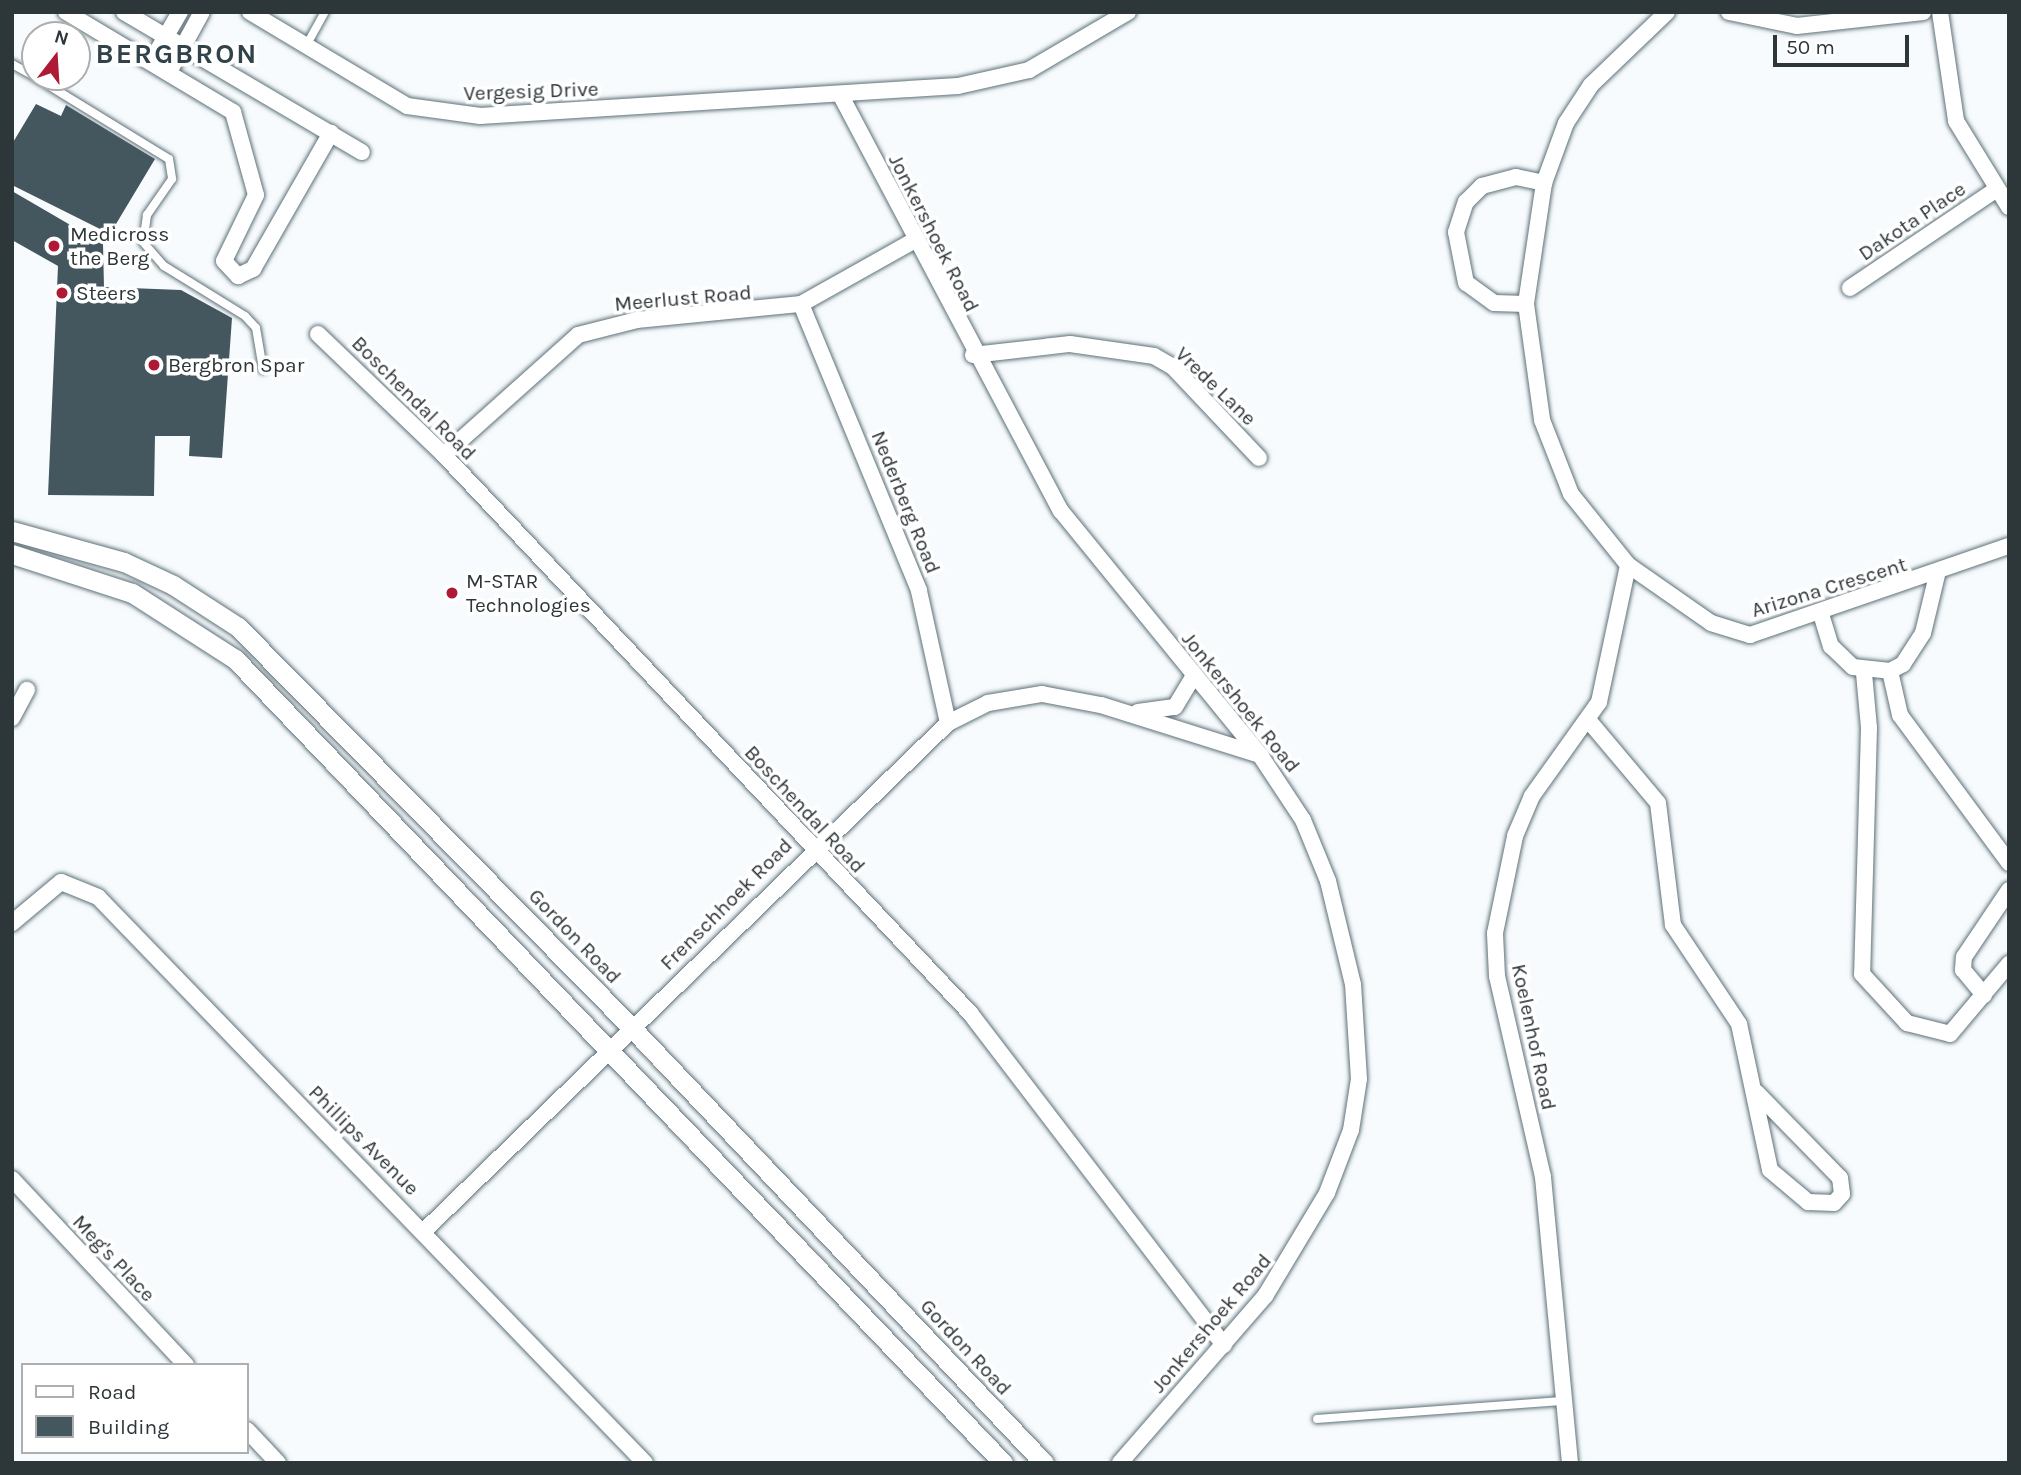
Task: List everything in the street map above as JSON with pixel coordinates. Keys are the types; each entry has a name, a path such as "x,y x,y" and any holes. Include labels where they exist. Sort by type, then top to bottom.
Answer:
{"street":[{"path":"66,12 169,72 236,116 257,195 224,261 238,275 253,269 331,134"},
{"path":"124,12 362,152"},
{"path":"151,62 180,12"},
{"path":"169,72 202,12"},
{"name":"Vergesig Drive","path":"250,12 429,113 510,115 958,86 1029,71 1128,12"},
{"name":"Arizona Crescent","path":"1667,12 1649,20 1572,113 1544,183 1526,304 1551,450 1571,494 1628,565 1731,632 1750,635 1937,575 2009,546"},
{"path":"1728,12 1797,26 1923,12"},
{"path":"1940,12 1956,121 2009,207"},
{"name":"Jonkershoek Road","path":"839,94 973,355 1061,511 1193,677 1261,755 1303,820 1328,881 1353,984 1359,1079 1351,1130 1327,1194 1293,1257 1224,1345 1119,1463"},
{"path":"1526,304 1494,303 1466,283 1456,232 1466,202 1482,186 1516,177 1544,183"},
{"name":"Dakota Place","path":"1850,288 1997,189"},
{"name":"Meerlust Road","path":"443,455 578,335 637,320 801,304 915,240"},
{"name":"Nederberg Road","path":"801,304 919,591 948,723"},
{"name":"Boschendal Road","path":"318,334 443,455 970,1013 1224,1345"},
{"name":"Vrede Lane","path":"973,355 1070,344 1154,356 1173,367 1259,458"},
{"name":"Gordon Road","path":"12,531 124,562 202,602 238,627 348,734 632,1028 1044,1463"},
{"path":"12,554 79,572 186,622 235,659 611,1047 1003,1463"},
{"name":"Koelenhof Road","path":"1570,1463 1543,1177 1497,976 1494,933 1512,847 1532,796 1589,721 1628,565"},
{"path":"1821,614 1831,646 1864,673 1890,671 1903,664 1923,633 1937,575"},
{"path":"186,622 202,602"},
{"path":"1890,671 1900,715 2009,863"},
{"path":"1864,673 1870,727 1862,974 1887,1008 1934,1035 1950,1034 2009,964"},
{"path":"1122,712 1168,711 1185,696 1193,677"},
{"path":"12,718 27,690"},
{"name":"Frenschhoek Road","path":"424,1231 813,848 948,723 988,703 1042,694 1122,712 1261,755"},
{"path":"1589,721 1658,803 1673,925 1731,1008 1757,1093 1770,1170 1808,1202 1834,1203 1842,1194 1840,1178 1757,1093"},
{"name":"Phillips Avenue","path":"12,923 39,896 61,882 98,897 424,1231 645,1463"},
{"path":"1984,995 1963,970 1964,957 2009,890"},
{"name":"Meg's Place","path":"12,1179 184,1363"},
{"path":"248,1431 278,1463"}],"lane":[{"path":"306,46 325,12"},
{"path":"58,91 169,159 172,178 147,215 143,242 164,266 245,316 256,328 263,369"},
{"path":"1317,1419 1564,1401"}],"building":[{"path":"36,104 61,116 66,105 155,159 110,234 12,185 12,144"},
{"path":"12,191 103,244 104,287 181,290 232,318 222,458 189,456 190,436 155,436 154,496 48,495 58,266 12,240"}],"place":[{"name":"Medicross the Berg","path":"54,246"},
{"name":"Steers","path":"62,293"},
{"name":"Bergbron Spar","path":"154,365"},
{"name":"M-STAR Technologies","path":"452,593"}],"district":[{"name":"BERGBRON","path":"177,54"}]}
